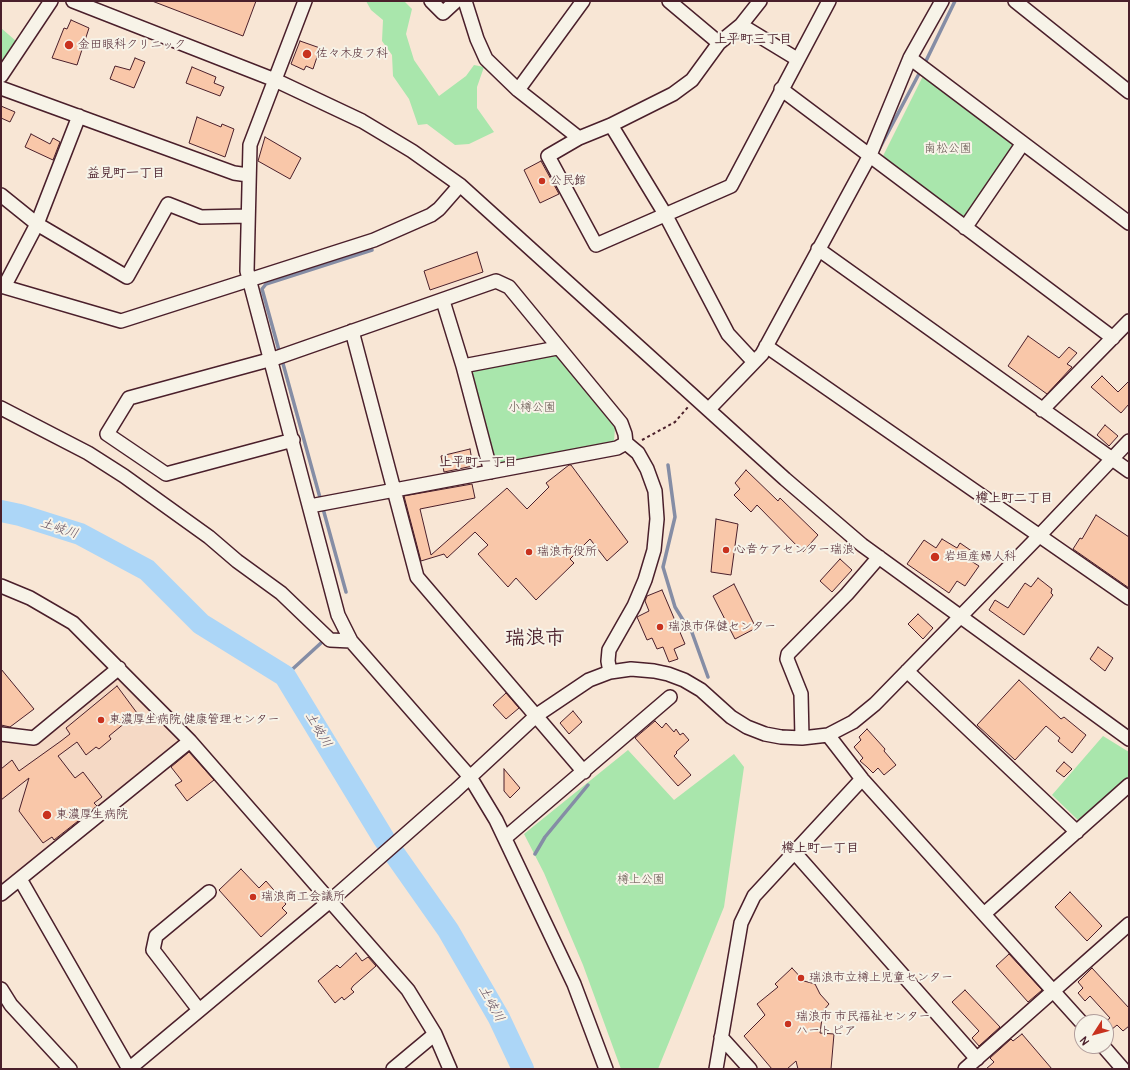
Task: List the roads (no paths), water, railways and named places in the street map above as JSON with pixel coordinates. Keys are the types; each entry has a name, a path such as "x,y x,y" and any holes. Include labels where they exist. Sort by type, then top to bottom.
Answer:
{"street":[{"path":"1,76 51,1"},
{"path":"73,1 275,80 362,121 412,151 460,185 817,507 879,557 1129,739"},
{"path":"305,1 275,80 252,134 248,175 246,261 248,280 277,357 293,440 317,504 338,614 351,642 470,777 505,838 574,984 606,1069"},
{"path":"431,1 443,13 456,1"},
{"path":"465,1 477,39 486,59 518,90 579,138"},
{"path":"518,90 583,1"},
{"path":"669,1 719,42"},
{"path":"760,1 741,25 719,42 692,80 673,94 611,125 579,138 548,156 596,245 731,186 781,89 829,1"},
{"path":"709,409 762,354 870,155 910,58 942,1"},
{"path":"1015,1 1129,92"},
{"path":"741,25 797,59"},
{"path":"910,58 1129,223"},
{"path":"1,88 234,173 248,175"},
{"path":"781,89 1113,338"},
{"path":"79,116 38,224 3,287 121,321 374,240 417,222 439,209 460,185"},
{"path":"611,125 665,214 728,334 754,362"},
{"path":"965,228 1023,143"},
{"path":"1,195 38,224 126,277 168,204 201,217 248,216"},
{"path":"818,249 1129,471"},
{"path":"293,440 166,474 107,434 129,398 277,357 496,281 509,287 620,423 626,434 628,444 638,453 647,469 655,491 657,519 654,550 634,606 609,650 608,661 610,672"},
{"path":"442,301 463,366 491,472"},
{"path":"1042,410 1129,321"},
{"path":"352,331 395,489 417,577 537,715 584,772"},
{"path":"766,346 1129,598"},
{"path":"463,366 558,348"},
{"path":"1,408 88,453 124,476 209,537 237,561 281,593 330,640 351,642"},
{"path":"20,879 129,1069 330,901 456,791 537,715 589,680 610,672 641,670 668,674 684,680 701,690 731,717 747,727 771,735 802,738 828,735 863,715 1039,536 1129,441"},
{"path":"317,504 617,448 628,444"},
{"path":"802,738 801,694 787,659 788,654 847,594 879,557"},
{"path":"1,586 30,598 73,623 190,741 408,990 435,1034 450,1069"},
{"path":"1,734 34,738 119,668"},
{"path":"907,671 1077,832"},
{"path":"505,838 670,697"},
{"path":"828,735 862,779 1074,1014"},
{"path":"1,894 190,741"},
{"path":"716,1069 741,923 754,896 795,854 862,779"},
{"path":"984,914 1129,785"},
{"path":"795,854 977,1059"},
{"path":"199,1010 153,950 156,936 209,892"},
{"path":"966,1069 1129,924"},
{"path":"1,989 11,1005 70,1069"},
{"path":"393,1069 435,1034"},
{"path":"721,1037 750,1069"},
{"path":"1109,1054 1123,1069"}],"waterway":[{"path":"924,65 955,1"},
{"path":"875,157 921,70"},
{"path":"280,354 262,289 266,284 372,250"},
{"path":"810,278 822,256"},
{"path":"282,360 346,592"},
{"path":"668,465 675,517 663,567 675,607 686,625 690,627 708,677"},
{"name":"土岐川","path":"1,511 20,515 80,534 147,570 201,624 285,676 384,839 448,930 499,1018 523,1069"},
{"path":"285,676 321,643"},
{"path":"535,854 545,837 588,785"}],"place":[{"name":"金田眼科クリニック","path":"69,45"},
{"name":"佐々木皮フ科","path":"307,54"},
{"name":"公民館","path":"542,181"},
{"name":"心音ケアセンター瑞浪","path":"726,550"},
{"name":"瑞浪市役所","path":"529,552"},
{"name":"岩垣産婦人科","path":"935,557"},
{"name":"瑞浪市保健センター","path":"660,627"},
{"name":"東濃厚生病院 健康管理センター","path":"101,720"},
{"name":"東濃厚生病院","path":"47,815"},
{"name":"瑞浪商工会議所","path":"253,897"},
{"name":"瑞浪市立樽上児童センター","path":"801,978"},
{"name":"瑞浪市 市民福祉センター ハートピア","path":"788,1024"}],"district":[{"name":"上平町三丁目","path":"753,40"},
{"name":"益見町一丁目","path":"126,174"},
{"name":"上平町一丁目","path":"478,463"},
{"name":"樽上町二丁目","path":"1014,499"},
{"name":"瑞浪市","path":"535,639"},
{"name":"樽上町一丁目","path":"820,849"}],"park label":[{"name":"南松公園","path":"948,149"},
{"name":"小樽公園","path":"532,408"},
{"name":"樽上公園","path":"641,880"}]}
